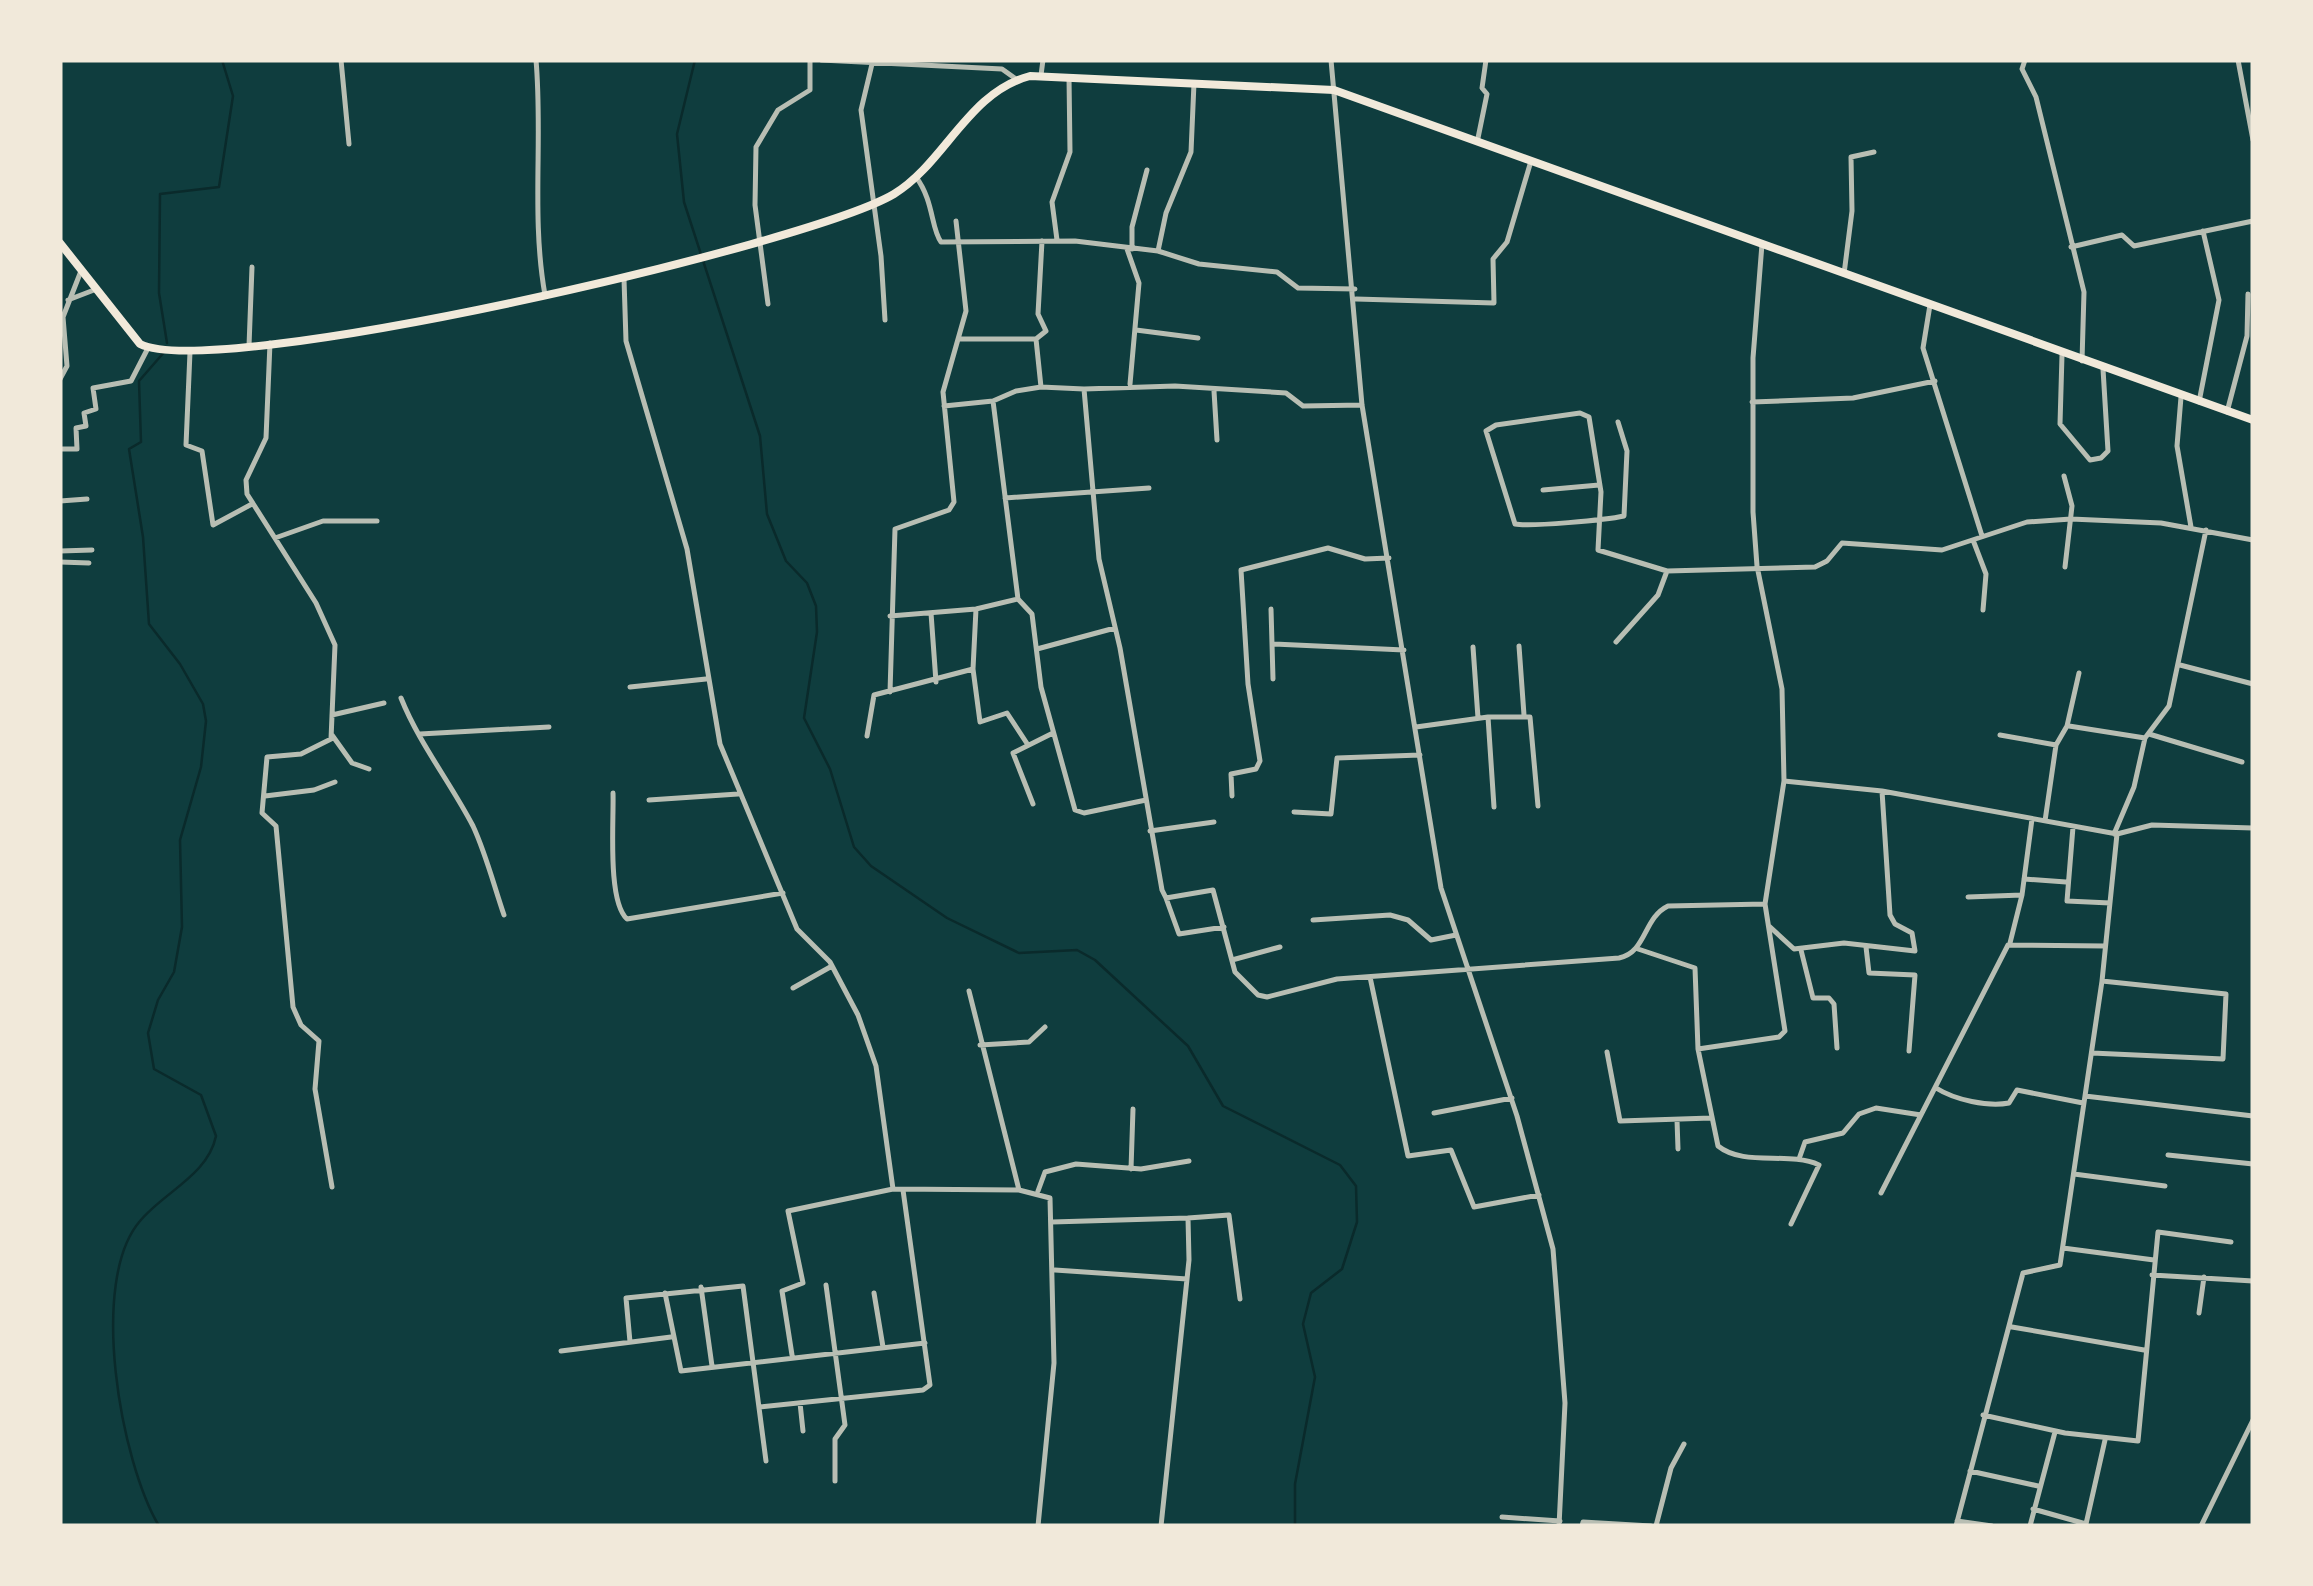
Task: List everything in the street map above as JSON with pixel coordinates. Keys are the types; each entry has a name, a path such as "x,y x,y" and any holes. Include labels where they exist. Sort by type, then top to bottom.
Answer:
{"highway":[{"path":"60,243 130,334 152,350 173,354 248,346 405,323 624,279 730,250 874,202 896,192 987,100 1016,80 1041,75 1334,90 1478,138 2082,362 2253,420"}],"street":[{"path":"341,60 349,144"},
{"path":"536,60 541,146 535,231 545,295"},
{"path":"768,304 763,239 755,205 756,147 778,110 810,90 810,60"},
{"path":"821,60 1002,69 1016,80"},
{"path":"1041,75 1043,60"},
{"path":"1331,60 1356,299 1362,405 1442,888 1456,934 1472,967 1512,1098 1554,1260 1565,1404 1559,1524 1502,1517"},
{"path":"1478,138 1487,94 1482,88 1486,60"},
{"path":"2025,60 2022,69 2036,96 2085,306 2082,362"},
{"path":"2238,60 2253,140"},
{"path":"872,64 861,110 885,320"},
{"path":"1057,240 1052,202 1070,152 1070,77"},
{"path":"1158,251 1166,213 1191,152 1194,82"},
{"path":"1844,274 1852,211 1851,157 1874,152"},
{"path":"1356,299 1494,303 1493,259 1507,242 1532,158"},
{"path":"1130,384 1139,283 1129,249 1147,170"},
{"path":"915,175 931,201 938,241 1057,240 1158,251 1199,264 1277,272 1298,288 1355,289"},
{"path":"2072,246 2122,235 2134,246 2253,220"},
{"path":"890,692 894,529 949,510 954,504 943,392 966,311 956,221"},
{"path":"2198,402 2219,311 2204,231"},
{"path":"960,339 1036,339 1046,332 1038,314 1042,241"},
{"path":"1698,1049 1784,1034 1765,904 1784,781 1780,672 1758,566 1752,402 1762,243"},
{"path":"248,346 252,267"},
{"path":"60,379 67,366 62,327 80,271"},
{"path":"624,279 626,342 685,540 720,744 797,928 832,966 874,1056 893,1189"},
{"path":"68,300 94,290"},
{"path":"2227,412 2244,351 2248,294"},
{"path":"1930,305 1923,339 1982,536"},
{"path":"1136,330 1198,338"},
{"path":"1036,339 1041,387"},
{"path":"270,343 266,438 246,480 252,504 335,644 332,735 328,742 301,754 267,757 262,815 276,824 292,1006 301,1026 318,1040 315,1089 332,1187"},
{"path":"60,450 76,449 76,428 86,426 84,413 96,409 93,388 130,381 152,350"},
{"path":"190,352 186,444 202,450 213,525 252,504"},
{"path":"2062,354 2058,418 2090,460 2102,458 2108,451 2103,369"},
{"path":"1752,402 1853,398 1935,381"},
{"path":"944,406 994,402 1016,391 1041,387 1084,389 1130,384 1286,393 1303,406 1362,405"},
{"path":"1084,389 1099,559 1116,628 1150,831 1166,898 1179,934 1224,926"},
{"path":"1214,391 1216,440"},
{"path":"2181,396 2177,446 2190,527"},
{"path":"994,402 1018,599 1032,614 1053,733 1078,812 1146,800"},
{"path":"1618,422 1627,451 1626,513 1602,518 1514,524 1486,432 1496,425 1586,413 1599,485 1602,518 1597,542 1600,553 1667,571 1815,566 1827,561 1842,543 1932,551 2027,522 2071,519 2190,527 2253,540"},
{"path":"2064,476 2071,519 2065,567"},
{"path":"1543,490 1599,485"},
{"path":"1006,498 1149,488"},
{"path":"60,501 87,498"},
{"path":"275,538 306,524 377,521"},
{"path":"1992,1526 1957,1523 2023,1274 2057,1268 2102,981 2116,834 2134,787 2146,736 2169,706 2206,530"},
{"path":"1972,540 1986,574 1983,610"},
{"path":"1232,796 1231,774 1256,769 1260,762 1248,684 1241,570 1328,548 1365,560 1389,558"},
{"path":"60,551 92,550"},
{"path":"60,562 89,562"},
{"path":"1616,642 1658,595 1667,571"},
{"path":"890,616 976,609 1018,599"},
{"path":"976,609 973,669 980,722 1006,713 1028,744"},
{"path":"1271,610 1273,679"},
{"path":"931,613 936,682"},
{"path":"1037,649 1116,628"},
{"path":"1274,644 1404,650"},
{"path":"1520,646 1524,715"},
{"path":"1473,647 1478,718"},
{"path":"2180,665 2253,684"},
{"path":"867,736 872,696 936,682 973,669"},
{"path":"2045,821 2056,745 2067,726 2079,673"},
{"path":"630,687 706,679"},
{"path":"400,698 477,836 504,914"},
{"path":"332,715 384,703"},
{"path":"1416,727 1524,715 1532,722 1538,806"},
{"path":"1488,717 1494,807"},
{"path":"2067,726 2146,736 2242,762"},
{"path":"420,734 445,729 549,727"},
{"path":"1033,804 1013,756 1053,733"},
{"path":"332,735 352,763 369,769"},
{"path":"2000,735 2056,745"},
{"path":"1294,812 1331,814 1337,758 1420,755"},
{"path":"1784,781 1882,791 2116,834 2152,825 2253,828"},
{"path":"264,796 314,790 335,782"},
{"path":"1770,926 1788,946 1800,949 1844,943 1911,953 1916,948 1912,934 1895,924 1890,915 1882,791"},
{"path":"613,793 612,849 618,903 627,918 784,892"},
{"path":"649,800 738,794"},
{"path":"1881,1193 2010,943 2022,895 2032,819"},
{"path":"1150,831 1214,822"},
{"path":"2073,826 2067,882 2070,902 2110,904"},
{"path":"2024,879 2067,882"},
{"path":"1166,898 1213,890 1236,974 1264,998 1337,979 1618,958 1638,949 1656,914 1668,906 1765,904"},
{"path":"1968,897 2022,895"},
{"path":"1313,920 1390,915 1408,920 1431,940 1456,934"},
{"path":"2010,943 2105,946"},
{"path":"1232,960 1280,947"},
{"path":"1866,947 1868,973 1915,976 1909,1051"},
{"path":"1638,949 1695,968 1698,1049 1718,1146 1726,1153 1816,1162 1820,1170 1791,1224"},
{"path":"1800,949 1812,998 1829,998 1834,1004 1837,1048"},
{"path":"793,988 832,966"},
{"path":"1370,976 1408,1156 1451,1150 1474,1207 1538,1195"},
{"path":"2092,1053 2224,1059 2226,994 2102,981"},
{"path":"968,991 1019,1190"},
{"path":"980,1045 1028,1042 1045,1028"},
{"path":"1607,1052 1618,1120 1712,1118"},
{"path":"1936,1088 1955,1097 2005,1105 2017,1090 2084,1100 2251,1113"},
{"path":"1434,1113 1512,1098"},
{"path":"1799,1159 1805,1142 1844,1133 1864,1112 1883,1106 1922,1115"},
{"path":"1132,1170 1133,1109"},
{"path":"1677,1120 1678,1149"},
{"path":"2168,1155 2253,1164"},
{"path":"1038,1191 1043,1175 1053,1168 1093,1164 1101,1169 1132,1170 1189,1160"},
{"path":"2073,1174 2165,1186"},
{"path":"792,1355 782,1291 803,1282 788,1211 893,1189 1038,1191 1050,1198 1055,1270 1054,1363 1038,1526"},
{"path":"760,1407 926,1389 931,1382 903,1190"},
{"path":"1052,1222 1229,1215 1240,1299"},
{"path":"1161,1526 1187,1279 1188,1218"},
{"path":"1983,1414 2130,1444 2140,1439 2144,1350 2158,1232 2232,1242"},
{"path":"2062,1248 2154,1260"},
{"path":"1055,1270 1187,1279"},
{"path":"2152,1275 2253,1281"},
{"path":"2199,1313 2204,1277"},
{"path":"826,1285 845,1428 835,1439 836,1481"},
{"path":"630,1342 624,1299 701,1287 743,1286 766,1461"},
{"path":"701,1287 712,1366"},
{"path":"665,1292 678,1370 925,1343"},
{"path":"874,1293 883,1347"},
{"path":"2012,1326 2144,1350"},
{"path":"561,1351 671,1337"},
{"path":"800,1402 803,1431"},
{"path":"2201,1526 2253,1420"},
{"path":"2030,1526 2056,1431"},
{"path":"2033,1509 2086,1524 2105,1440"},
{"path":"1582,1526 1583,1522 1654,1526 1671,1468 1684,1444"},
{"path":"1970,1471 2038,1486"}],"waterway":[{"path":"167,343 159,293 160,194 219,187 233,96 222,60"},
{"path":"695,60 677,134 684,202 760,436 767,514 786,561 807,583 816,606 817,632 804,718 830,769 854,847 871,866 947,918 1019,953 1077,950 1095,960 1188,1046 1223,1106 1340,1165 1356,1186 1357,1222 1342,1269 1311,1293 1303,1324 1315,1377 1295,1484 1295,1526"},
{"path":"159,1526 145,1497 123,1418 113,1327 116,1285 124,1249 140,1221 204,1162 216,1136 201,1095 154,1069 148,1033 158,1000 174,972 182,927 180,840 201,767 206,721 203,704 180,664 149,624 143,537 129,449 141,442 139,381 166,350"}]}
